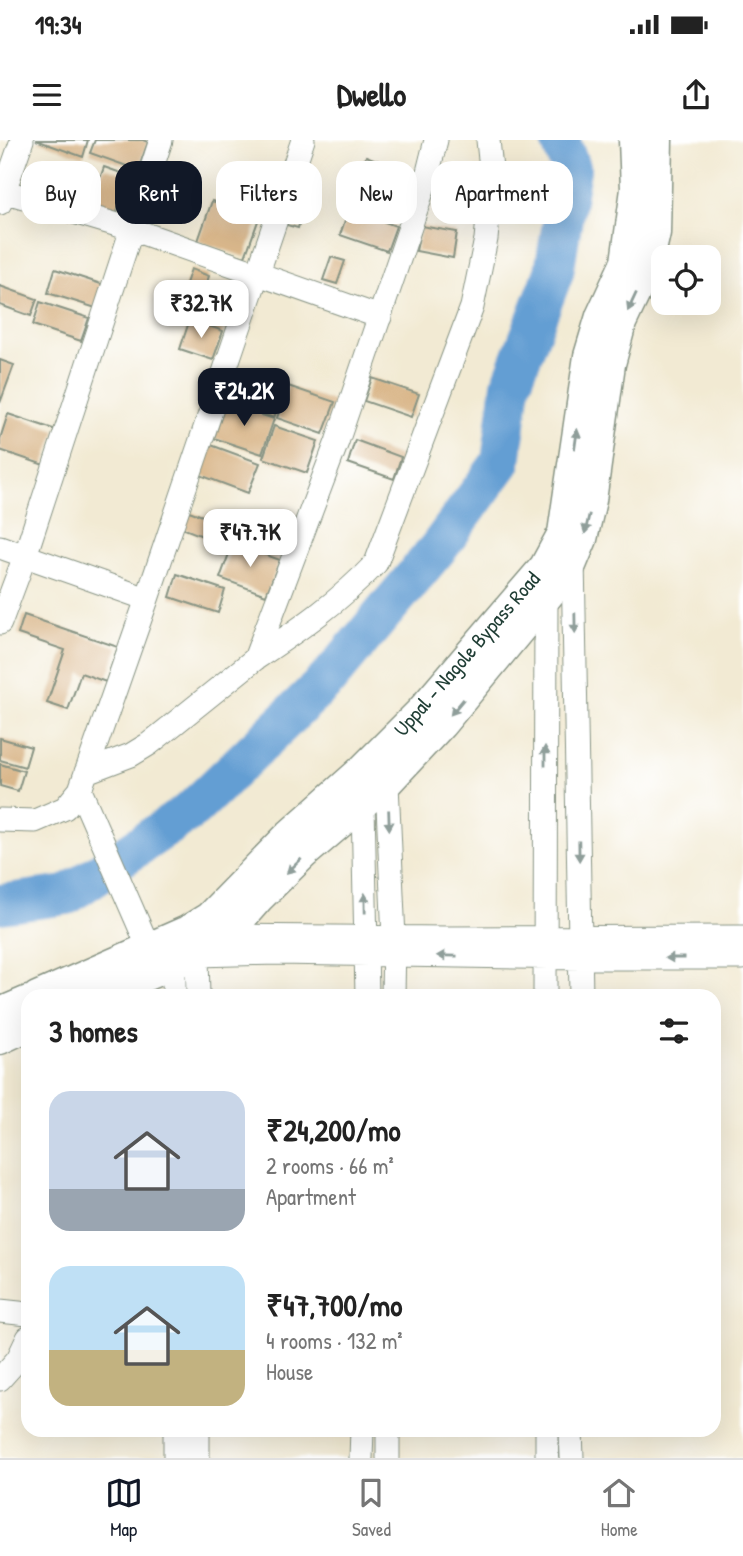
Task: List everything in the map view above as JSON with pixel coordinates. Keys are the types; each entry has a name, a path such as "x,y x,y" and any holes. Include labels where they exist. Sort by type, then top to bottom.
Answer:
{"street":[{"path":"22,140 1,195 131,229 380,317"},
{"path":"0,623 25,556 162,140"},
{"path":"0,820 35,821 65,808 83,781 303,140"},
{"path":"255,659 337,442 426,180 436,140"},
{"path":"83,781 149,744 255,659 320,615 348,592 376,563 472,307 486,239 492,179 488,140"},
{"name":"Uppal - Nagole Bypass Road","path":"130,989 147,985 177,944 208,917 289,834 379,753 419,712 544,566 562,533 588,356 600,316 625,262 635,188 633,140"},
{"name":"Uppal - Nagole Bypass Road","path":"56,989 177,944 225,936 305,854 387,784 442,725 570,570 583,539 592,500 611,364 622,323 648,268 656,233 658,140"},
{"path":"562,533 574,561 581,989"},
{"path":"0,547 147,600"},
{"path":"544,566 545,989"},
{"path":"379,753 387,784 393,989"},
{"path":"355,776 363,805 366,989"},
{"path":"83,781 92,816 122,890 177,944 195,989"},
{"path":"225,936 367,946 581,948 743,958"},
{"path":"581,948 743,937"},
{"path":"177,944 278,953 367,946"},
{"path":"174,989 177,944"},
{"path":"0,1012 21,1003"},
{"path":"0,1040 21,1030"},
{"path":"0,1311 21,1313"},
{"path":"0,1378 21,1353"},
{"path":"175,1437 175,1458"},
{"path":"198,1437 198,1458"},
{"path":"361,1458 362,1437"},
{"path":"388,1437 388,1458"},
{"path":"547,1437 547,1458"},
{"path":"571,1437 572,1458"}],"building":[{"path":"36,140 88,140 83,157"},
{"path":"95,140 148,142 141,161 115,162 90,153"},
{"path":"366,156 379,161 364,161"},
{"path":"104,167 115,171 115,215 101,209 101,176"},
{"path":"212,201 216,202 216,224 257,224 245,257 198,241"},
{"path":"344,224 396,226 387,251 340,235"},
{"path":"421,226 457,232 453,258 416,251"},
{"path":"331,257 345,261 337,284 323,280"},
{"path":"55,269 104,285 96,308 48,293"},
{"path":"191,269 209,276 196,314 178,307"},
{"path":"0,286 37,299 31,316 0,305"},
{"path":"40,302 89,318 81,341 33,325"},
{"path":"190,319 223,331 213,360 180,349"},
{"path":"0,360 14,365 0,403"},
{"path":"236,374 283,391 274,418 227,401"},
{"path":"372,378 419,394 411,417 364,401"},
{"path":"288,386 335,402 323,434 277,418"},
{"path":"226,403 274,419 262,454 214,438"},
{"path":"8,414 56,430 44,465 0,450 0,439"},
{"path":"274,426 318,441 307,473 263,458"},
{"path":"355,440 401,457 394,479 348,463"},
{"path":"211,445 260,463 248,493 200,475"},
{"path":"189,511 235,528 228,546 182,528"},
{"path":"233,543 280,560 266,595 220,578"},
{"path":"177,574 225,590 218,613 170,597"},
{"path":"24,615 118,647 106,682 81,673 68,710 47,703 65,650 18,634"},
{"path":"0,738 31,747 25,767 0,760"},
{"path":"0,764 24,771 18,791 0,786"}],"waterway":[{"path":"0,904 67,895 193,809 328,679 439,547 501,462 511,385 554,272 571,169 560,140"}]}
